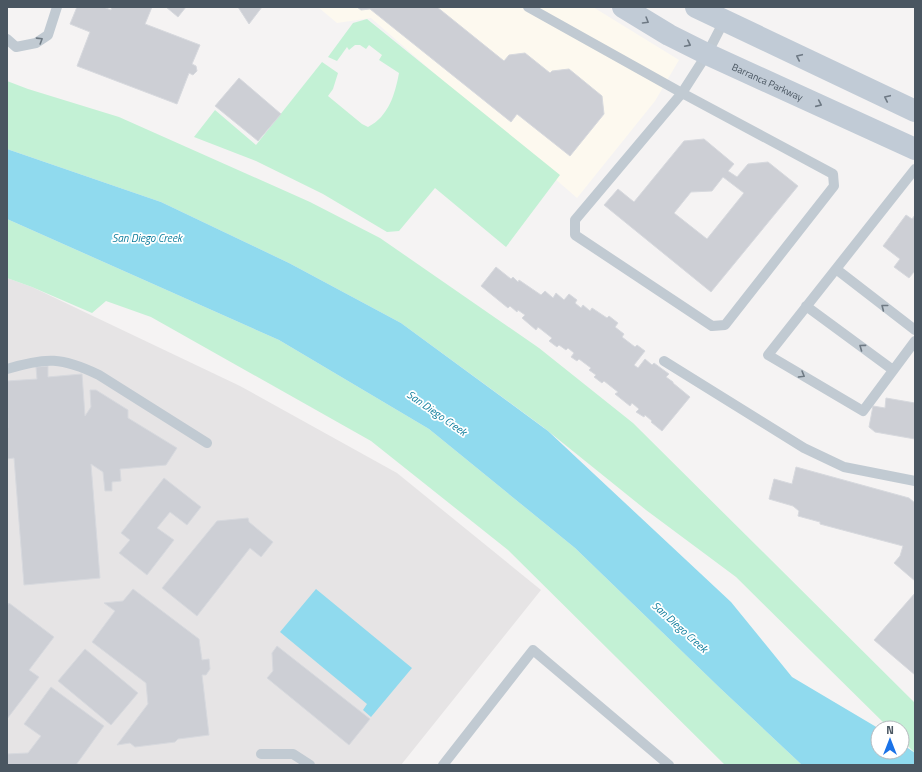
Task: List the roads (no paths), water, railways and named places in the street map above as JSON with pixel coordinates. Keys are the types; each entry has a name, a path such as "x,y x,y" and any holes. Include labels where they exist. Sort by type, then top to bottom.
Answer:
{"main road":[{"name":"Barranca Parkway","path":"623,7 669,35 707,54 915,149"},
{"path":"696,7 915,111"}],"lane":[{"path":"7,39 16,47 36,43 48,35 57,7"},
{"path":"528,7 682,93 833,174 834,186 725,324 712,326 575,235 575,220 682,93 707,54 724,21"},
{"path":"915,169 768,355 863,410 915,341"},
{"path":"836,269 915,330"},
{"path":"806,306 893,370"},
{"path":"7,369 27,363 46,360 61,361 80,366 99,375 207,443"},
{"path":"664,361 804,448 844,467 915,481"},
{"path":"443,765 533,650 669,765"},
{"path":"261,754 293,754 310,765"}],"water":[{"name":"San Diego Creek","path":"7,149 161,202 289,263 401,323 548,431 731,602 792,677 870,723 870,760 910,760 910,750 915,753 915,765 802,765 575,548 429,429 279,340 7,219"},
{"path":"316,589 412,668 371,717 363,710 367,704 280,632"}]}
